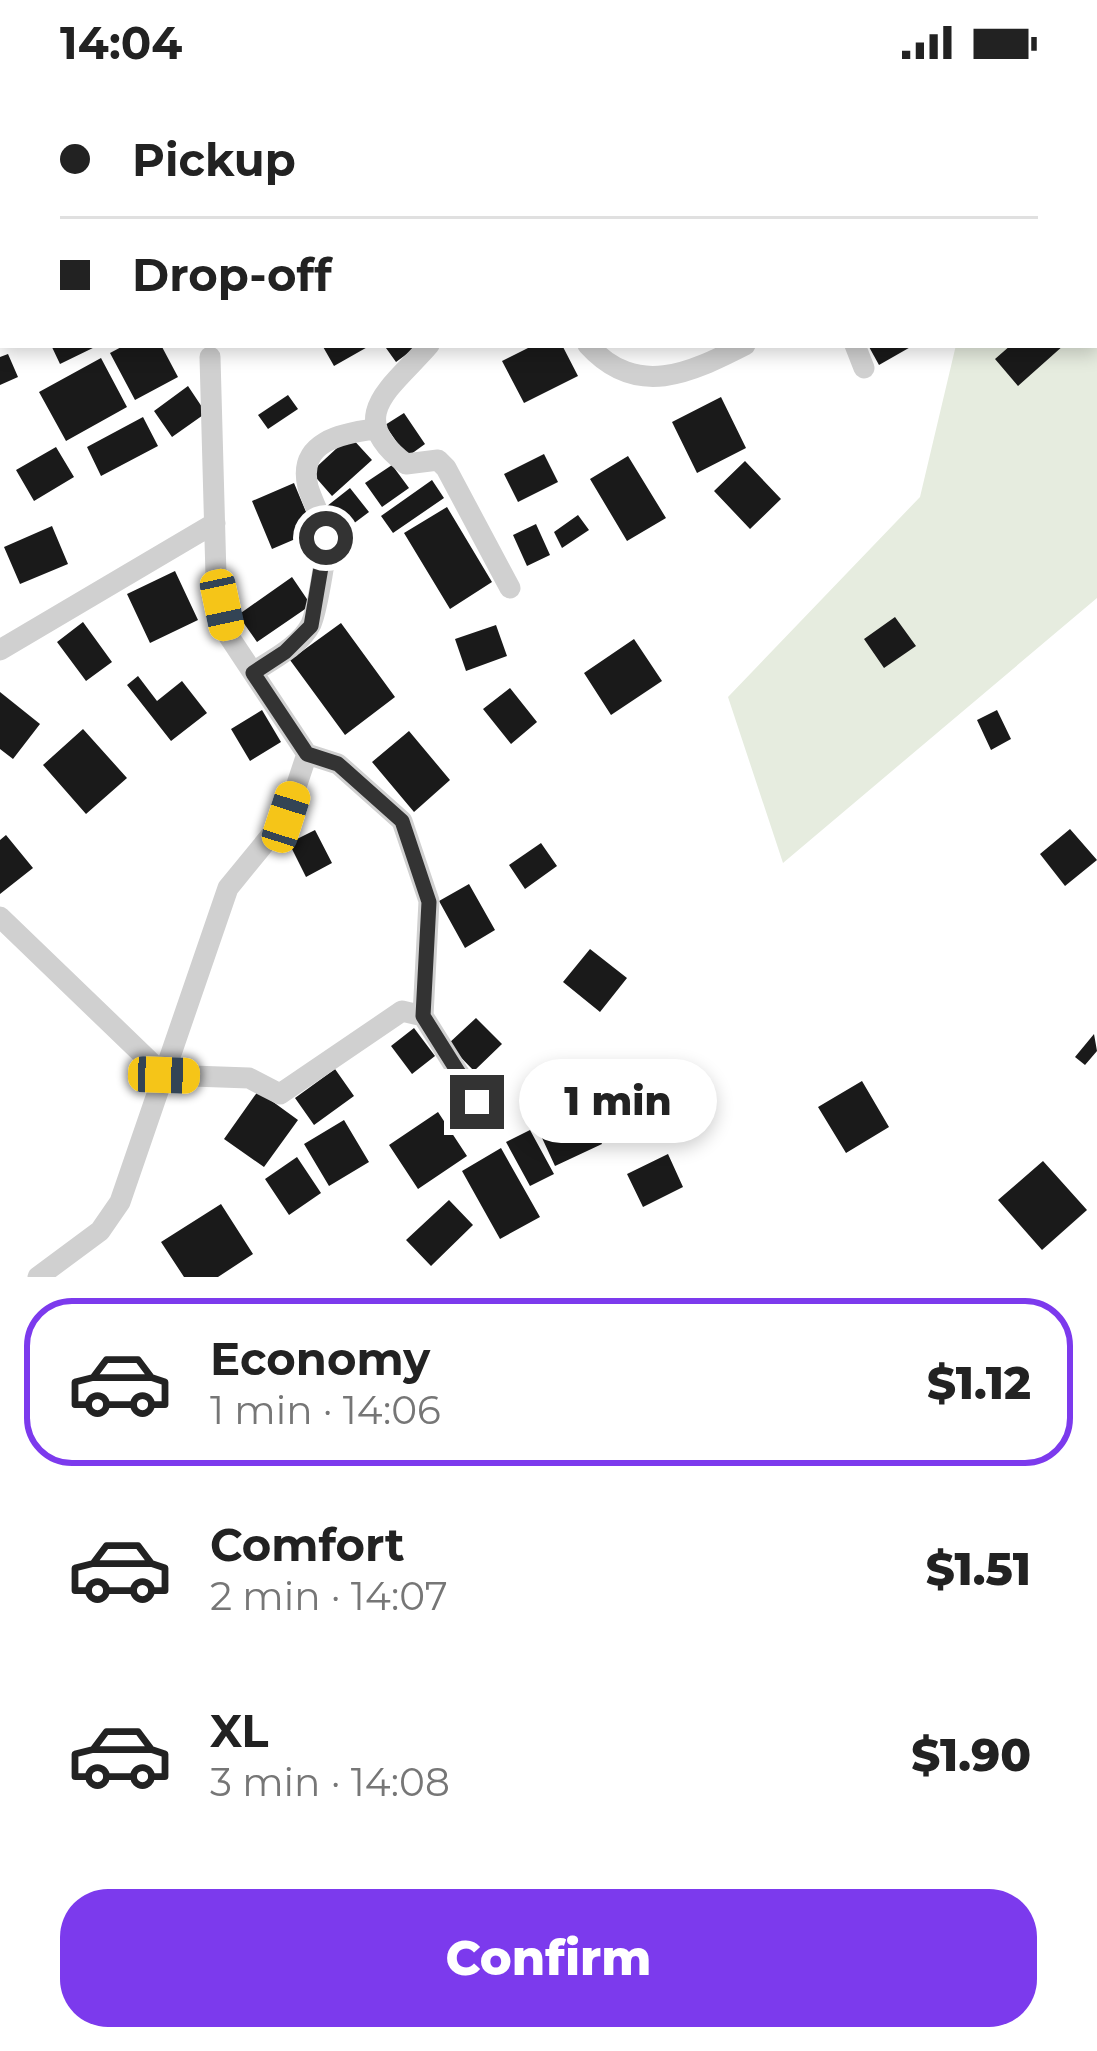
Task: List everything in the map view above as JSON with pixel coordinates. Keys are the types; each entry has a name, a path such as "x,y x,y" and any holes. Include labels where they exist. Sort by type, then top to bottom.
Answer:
{"street":[{"path":"425,348 376,404 375,429 406,464 438,460 446,467 510,588"},
{"path":"591,348 602,360 650,379 695,370 739,348"},
{"path":"856,348 865,368"},
{"path":"210,357 216,576 229,634 307,754 338,764 402,821 429,902 423,1016 477,1102"},
{"path":"253,673 285,652 311,626 326,538 306,480 313,456 322,442 338,434 375,429"},
{"path":"0,650 215,524"},
{"path":"38,1277 100,1231 120,1202 228,888 286,817 307,754"},
{"path":"0,917 164,1075 249,1078 280,1094 402,1011 423,1016"}],"shaded area":[{"path":"955,348 1097,348 1097,598 783,863 728,697 920,497"}],"building":[{"path":"52,348 93,348 60,364"},
{"path":"119,348 163,348 178,377 135,400 110,353"},
{"path":"324,348 366,348 334,366"},
{"path":"386,348 415,348 396,362"},
{"path":"528,348 564,348 578,376 524,403 502,361"},
{"path":"870,348 909,348 879,365"},
{"path":"1008,348 1061,348 1018,386 995,359"},
{"path":"8,354 18,377 0,385 0,357"},
{"path":"101,358 127,407 66,441 39,392"},
{"path":"188,386 206,413 172,437 154,411"},
{"path":"288,395 298,409 268,429 258,415"},
{"path":"721,397 746,448 697,473 672,422"},
{"path":"404,413 425,444 407,457 385,425"},
{"path":"143,417 158,446 101,476 87,447"},
{"path":"350,436 372,460 332,496 311,472"},
{"path":"56,447 74,477 34,501 16,470"},
{"path":"544,454 558,482 518,502 504,474"},
{"path":"628,456 666,518 627,541 590,479"},
{"path":"745,461 781,499 750,529 714,491"},
{"path":"392,465 409,488 382,507 365,483"},
{"path":"432,480 444,498 393,533 381,516"},
{"path":"294,483 314,531 272,549 252,501"},
{"path":"350,488 369,512 341,533 322,510"},
{"path":"447,507 492,582 450,609 404,533"},
{"path":"578,515 589,530 562,548 554,532"},
{"path":"536,524 550,555 527,566 513,535"},
{"path":"52,526 68,564 20,584 4,547"},
{"path":"175,571 198,620 150,643 127,594"},
{"path":"292,577 311,605 257,642 238,615"},
{"path":"895,617 916,646 884,668 864,639"},
{"path":"83,622 112,662 86,681 57,642"},
{"path":"341,623 395,697 345,735 290,660"},
{"path":"496,625 507,656 466,671 455,639"},
{"path":"634,639 662,681 611,715 584,673"},
{"path":"138,676 157,701 182,681 207,713 171,741 127,685"},
{"path":"510,688 537,722 511,744 483,709"},
{"path":"0,692 40,724 13,759 0,749"},
{"path":"262,710 281,742 250,761 231,729"},
{"path":"997,710 1011,739 991,750 977,720"},
{"path":"83,729 127,778 86,814 43,765"},
{"path":"409,731 450,780 414,812 372,762"},
{"path":"1070,829 1097,860 1065,886 1040,854"},
{"path":"315,830 332,863 306,877 289,843"},
{"path":"6,835 33,868 0,894 0,840"},
{"path":"541,843 557,866 525,889 509,865"},
{"path":"469,884 495,930 465,948 439,901"},
{"path":"590,949 627,978 600,1012 563,982"},
{"path":"476,1018 502,1044 474,1071 448,1044"},
{"path":"414,1028 435,1056 412,1074 391,1046"},
{"path":"1094,1034 1097,1051 1085,1065 1075,1057"},
{"path":"335,1069 354,1096 314,1125 295,1098"},
{"path":"862,1081 889,1127 846,1153 818,1107"},
{"path":"258,1091 298,1120 264,1167 224,1139"},
{"path":"585,1105 602,1144 555,1166 537,1127"},
{"path":"438,1112 467,1156 418,1189 389,1145"},
{"path":"344,1120 369,1162 329,1186 304,1144"},
{"path":"530,1130 554,1174 530,1186 506,1142"},
{"path":"501,1148 540,1217 500,1239 462,1171"},
{"path":"668,1154 683,1187 643,1207 627,1174"},
{"path":"297,1157 321,1193 289,1215 265,1179"},
{"path":"1043,1161 1087,1210 1042,1250 998,1200"},
{"path":"449,1200 473,1225 431,1266 406,1240"},
{"path":"221,1204 253,1254 218,1277 184,1277 161,1242"}],"route":[{"path":"326,538 311,626 285,652 253,673 307,754 338,764 402,821 429,902 423,1016 477,1102"}]}
